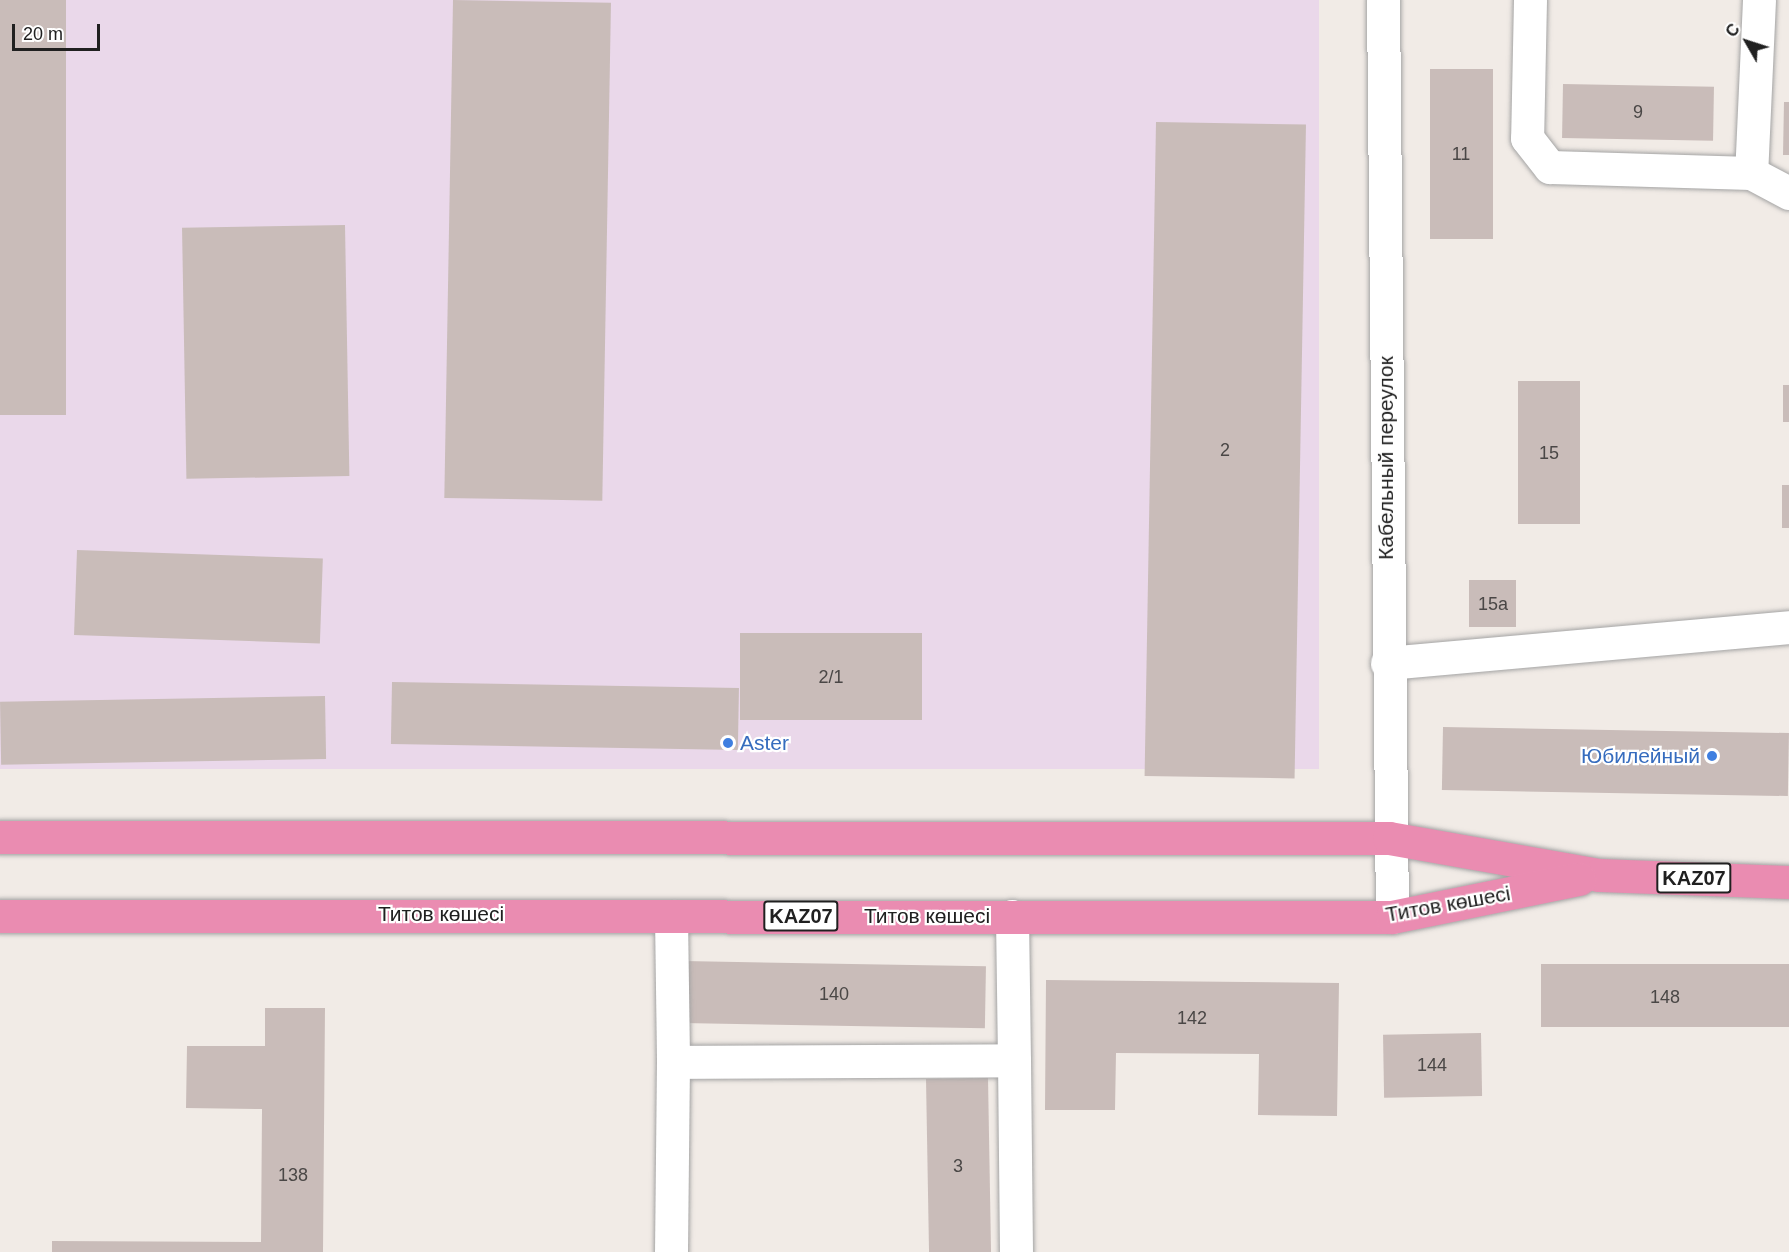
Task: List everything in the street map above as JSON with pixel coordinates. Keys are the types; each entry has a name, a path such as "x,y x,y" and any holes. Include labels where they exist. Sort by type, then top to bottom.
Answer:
{"highway":[{"name":"Титов көшесі","path":"0,837 1389,838 1599,875 1789,882"},
{"name":"Титов көшесі","path":"0,916 1392,917 1599,875"}],"street":[{"name":"Кабельный переулок","path":"1383,0 1387,663 1392,917"},
{"path":"1530,0 1527,138 1550,167 1751,172 1789,193"},
{"path":"1751,172 1759,0"},
{"path":"1387,663 1789,627"},
{"path":"671,916 673,1062 671,1252"},
{"path":"1012,916 1016,1252"},
{"path":"673,1062 1014,1060"}],"shaded area":[{"path":"0,0 1319,0 1319,769 0,769"}],"building":[{"path":"0,0 66,0 66,415 0,415"},
{"path":"453,0 611,3 602,501 444,498"},
{"path":"1430,69 1493,69 1493,239 1430,239"},
{"path":"1563,84 1714,87 1713,141 1562,138"},
{"path":"1784,102 1789,102 1789,155 1783,155"},
{"path":"1156,122 1306,125 1295,779 1145,776"},
{"path":"345,225 349,476 186,479 182,228"},
{"path":"1518,381 1580,381 1580,524 1518,524"},
{"path":"1783,385 1789,385 1789,422 1783,422"},
{"path":"1782,485 1789,485 1789,528 1782,528"},
{"path":"77,550 323,559 320,644 74,635"},
{"path":"1469,580 1516,580 1516,627 1469,627"},
{"path":"740,633 922,633 922,720 740,720"},
{"path":"392,682 739,688 738,750 391,744"},
{"path":"325,696 326,759 1,765 0,702"},
{"path":"1443,727 1789,733 1788,796 1442,790"},
{"path":"683,961 986,966 985,1028 682,1023"},
{"path":"1541,964 1789,964 1789,1027 1541,1027"},
{"path":"1046,980 1339,983 1337,1116 1258,1115 1259,1054 1116,1053 1115,1110 1045,1110"},
{"path":"265,1008 325,1008 323,1252 52,1252 52,1241 261,1242 262,1109 186,1108 187,1046 265,1046"},
{"path":"1481,1033 1482,1096 1384,1098 1383,1035"},
{"path":"988,1078 991,1252 929,1252 926,1079"}],"place":[{"name":"Aster","path":"728,743"},
{"name":"Юбилейный","path":"1712,756"}]}
